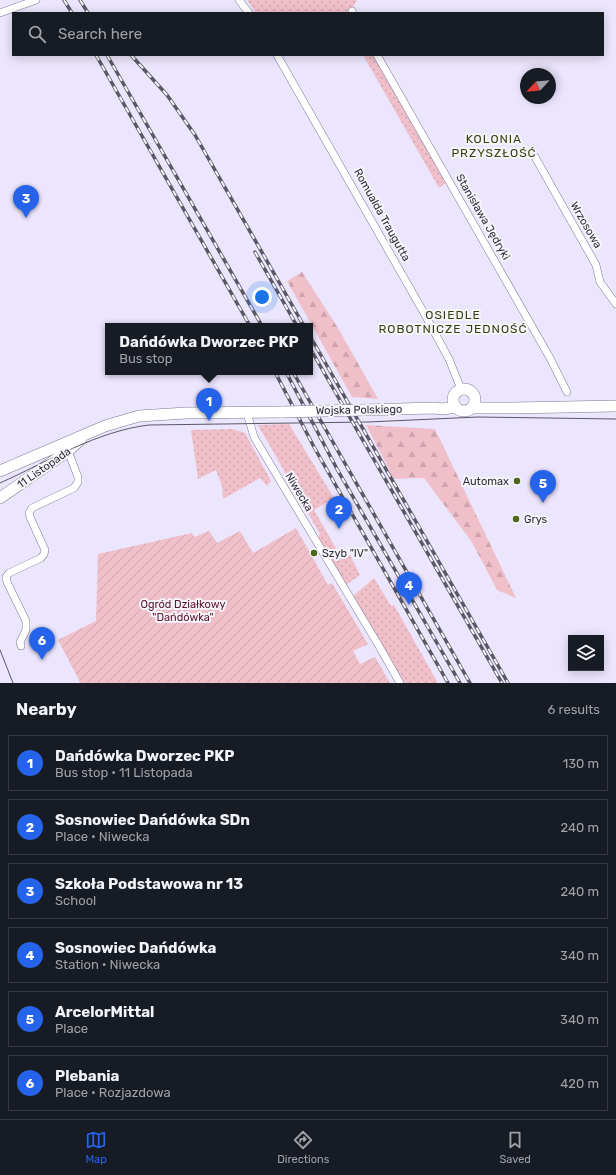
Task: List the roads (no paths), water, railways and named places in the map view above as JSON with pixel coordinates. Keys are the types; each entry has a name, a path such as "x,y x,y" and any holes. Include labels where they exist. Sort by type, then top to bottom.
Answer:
{"main road":[{"path":"457,398 470,391 473,403 491,407 616,406"},
{"name":"Wojska Polskiego","path":"283,412 443,409 457,398 464,410 473,403"},
{"name":"11 Listopada","path":"0,471 105,426 139,416 186,413 283,412"},
{"name":"11 Listopada","path":"0,498 68,451 85,434"}],"street":[{"path":"0,13 36,0"},
{"path":"240,0 247,12"},
{"name":"Romualda Traugutta","path":"278,56 449,359 457,398"},
{"name":"Stanisława Jędryki","path":"379,56 550,358 567,392"},
{"name":"Wrzosowa","path":"535,158 596,265 600,282 616,304"},
{"name":"Niwecka","path":"247,413 254,437 400,683"},
{"path":"21,646 20,642 26,630 26,621 6,577 9,573 41,558 44,554 45,550 30,517 30,512 32,508 74,488 78,482 78,477 68,451"}],"tram line":[{"path":"0,483 91,440 130,428 149,425 368,422 478,417 616,419"},
{"path":"0,650 13,683"}],"railway":[{"path":"64,0 71,12"},
{"path":"80,0 87,12"},
{"path":"97,56 248,323"},
{"path":"108,56 260,323"},
{"path":"132,56 167,95 195,135 302,323"},
{"path":"255,252 295,323"},
{"path":"313,341 508,683"},
{"path":"313,353 502,683"},
{"path":"277,375 314,447 448,683"},
{"path":"288,375 337,469 460,683"},
{"path":"295,375 470,683"}],"place":[{"name":"Szkoła Podstawowa nr 13","path":"26,218"},
{"name":"Dańdówka Dworzec PKP","path":"209,421"},
{"name":"Automax","path":"517,481"},
{"name":"ArcelorMittal","path":"543,503"},
{"name":"Grys","path":"516,519"},
{"name":"Sosnowiec Dańdówka SDn","path":"339,529"},
{"name":"Szyb \"IV\"","path":"314,553"},
{"name":"Sosnowiec Dańdówka","path":"409,605"},
{"name":"Plebania","path":"42,660"}],"district":[{"name":"KOLONIA PRZYSZŁOŚĆ","path":"494,146"},
{"name":"OSIEDLE ROBOTNICZE JEDNOŚĆ","path":"453,322"}],"park label":[{"name":"Ogród Działkowy \"Dańdówka\"","path":"183,610"}]}
